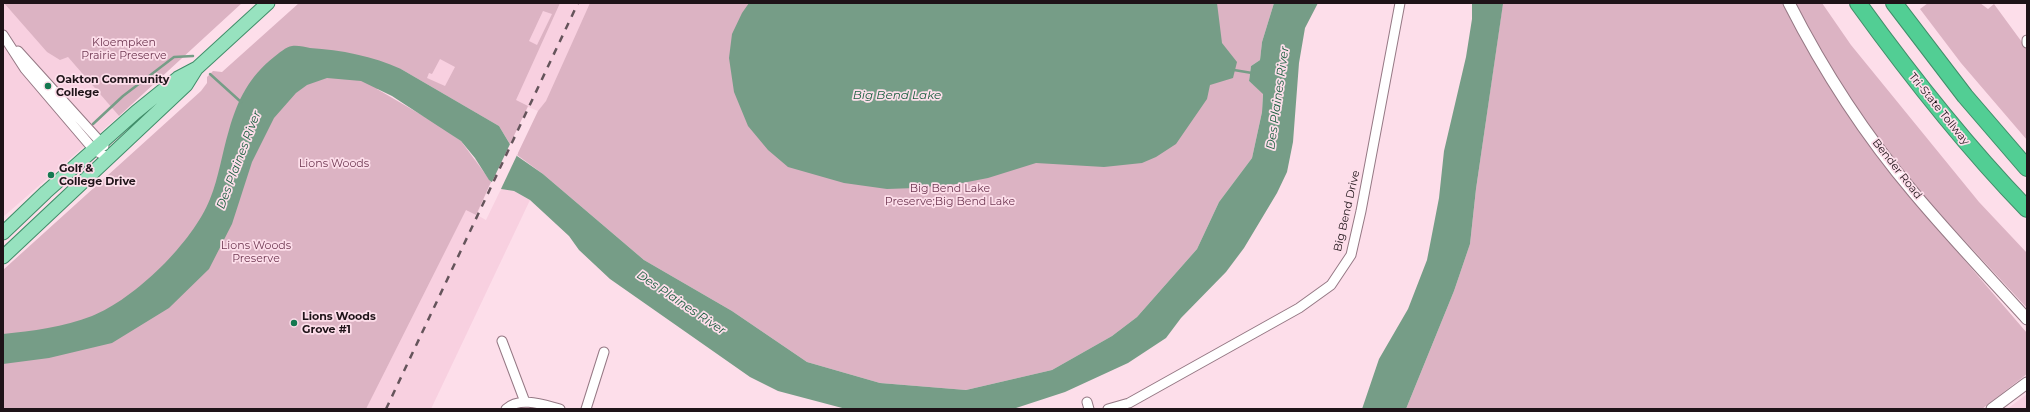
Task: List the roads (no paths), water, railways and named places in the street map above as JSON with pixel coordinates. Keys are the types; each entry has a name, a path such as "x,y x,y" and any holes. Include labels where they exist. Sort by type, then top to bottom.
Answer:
{"highway":[{"name":"Tri-State Tollway","path":"1858,3 1928,96 1971,148 2027,209"},
{"path":"1894,3 1965,96 2027,168"}],"main road":[{"path":"3,257 186,85 197,68 268,3"},
{"path":"3,233 98,146 178,78 197,68"}],"street":[{"name":"Big Bend Drive","path":"1108,409 1129,403 1299,308 1331,285 1351,255 1400,3"},
{"name":"Bender Road","path":"1789,3 1821,62 1882,152 1914,193 2027,319"},
{"path":"6,38 30,63 109,158"},
{"path":"502,341 525,402"},
{"path":"586,409 604,352"},
{"path":"1992,409 2027,383"},
{"path":"506,409 509,406 525,402 560,409"}],"water":[{"name":"Big Bend Lake","path":"749,3 1217,3 1222,43 1237,62 1233,78 1210,85 1207,99 1176,144 1156,157 1142,163 1104,167 1036,163 988,178 957,184 887,189 844,183 788,167 768,150 748,126 734,92 729,58 732,34 742,13"},
{"name":"Des Plaines River","path":"1274,3 1318,3 1305,28 1299,63 1293,142 1287,172 1277,193 1244,248 1226,272 1181,318 1166,338 1128,363 1065,392 1013,409 846,409 778,391 750,377 610,279 579,250 569,236 530,200 514,191 501,189 489,180 475,158 461,141 392,96 361,81 327,78 307,85 296,93 274,118 252,162 232,224 209,269 169,308 112,343 49,358 3,364 3,334 59,326 81,320 109,308 144,283 177,250 202,216 210,199 216,182 232,119 246,89 258,72 274,57 287,48 296,46 357,54 390,64 499,126 517,156 543,174 644,260 732,311 807,362 880,383 966,390 1052,370 1112,336 1137,317 1197,249 1219,202 1252,158 1262,112 1263,94 1249,81 1251,66 1260,60 1262,42"},
{"path":"1472,3 1503,4 1476,189 1470,244 1454,291 1406,409 1362,409 1379,359 1408,309 1427,260 1439,198 1444,151 1466,57 1472,19"}],"waterway":[{"path":"93,124 123,96 174,57 193,56"},
{"path":"1234,70 1252,73"},
{"path":"210,74 241,102"}],"railway":[{"path":"386,409 578,3"}],"place":[{"name":"Oakton Community College","path":"48,86"},
{"name":"Golf & College Drive","path":"51,175"},
{"name":"Lions Woods Grove #1","path":"294,323"}],"park label":[{"name":"Kloempken Prairie Preserve","path":"124,49"},
{"name":"Lions Woods","path":"334,164"},
{"name":"Big Bend Lake Preserve;Big Bend Lake","path":"950,195"},
{"name":"Lions Woods Preserve","path":"256,252"}]}
